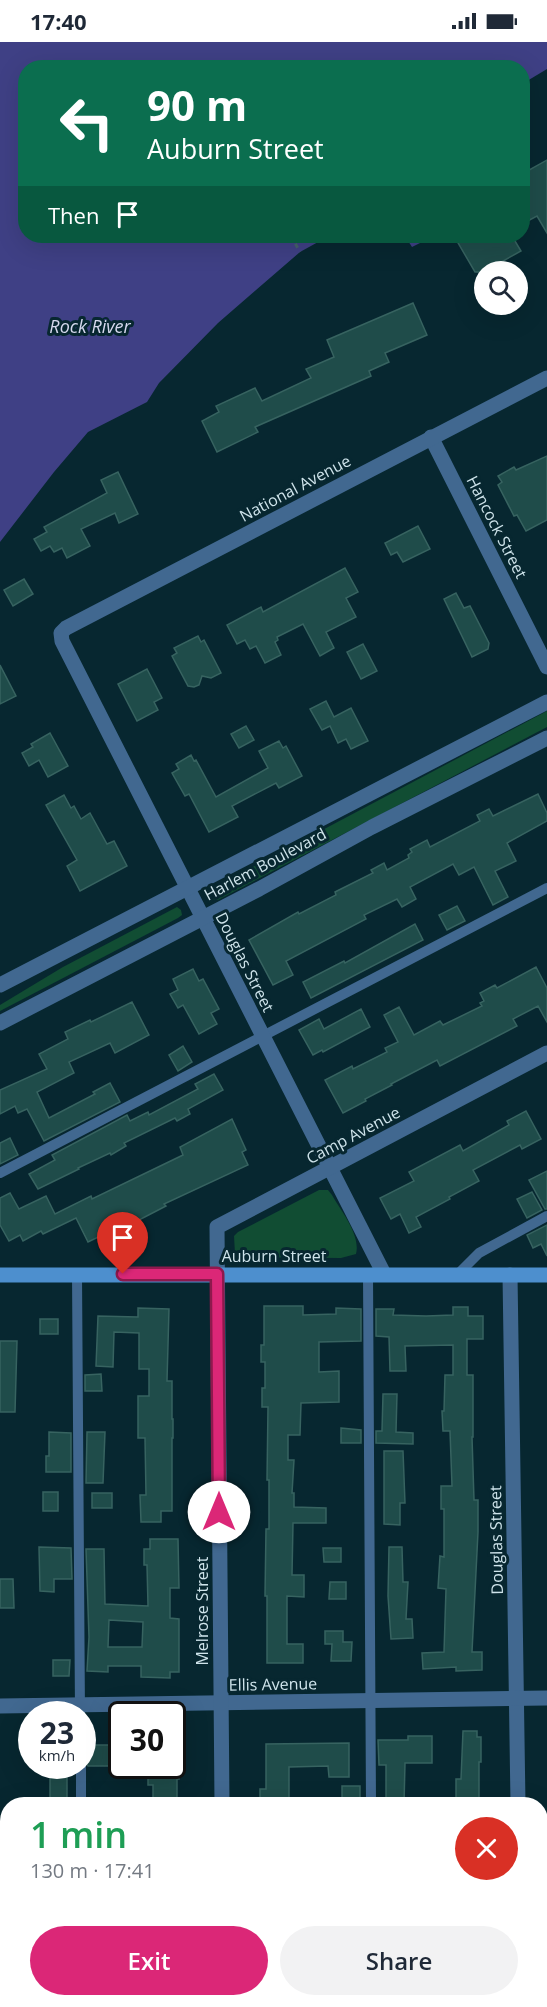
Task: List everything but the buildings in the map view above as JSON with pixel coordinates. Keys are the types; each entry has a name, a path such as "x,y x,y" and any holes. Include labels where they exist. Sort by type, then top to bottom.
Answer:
{"main road":[{"name":"Auburn Street","path":"0,1275 547,1275"}],"street":[{"name":"National Avenue","path":"61,633 66,628 430,436 547,378"},
{"name":"Hancock Street","path":"430,436 547,667"},
{"name":"Douglas Street","path":"61,633 62,641 384,1274"},
{"name":"Harlem Boulevard","path":"0,985 547,702"},
{"name":"Harlem Boulevard","path":"0,1023 259,889 372,827 547,738"},
{"name":"Camp Avenue","path":"217,1274 217,1227 547,1053"},
{"name":"Melrose Street","path":"217,1274 222,1797"},
{"name":"Douglas Street","path":"510,1275 518,1797"},
{"name":"Ellis Avenue","path":"96,1708 220,1702 547,1698"},
{"name":"Ellis Avenue","path":"0,1706 18,1707"}],"lane":[{"path":"0,1173 547,888"},
{"path":"458,1274 479,1253 547,1216"},
{"path":"77,1274 80,1701"},
{"path":"368,1274 371,1797"},
{"path":"81,1779 81,1797"}],"path":[{"path":"295,243 300,252"}],"green space":[{"path":"547,711 547,727 218,900 208,899 207,894 211,889"},
{"path":"177,907 181,910 182,915 178,918 0,1011 0,1005 63,967"},
{"path":"319,1190 328,1190 345,1216 356,1239 356,1254 341,1258 241,1257 235,1254 234,1236 238,1232"}],"water":[{"name":"Rock River","path":"0,42 547,42 547,69 530,79 530,60 18,60 18,243 316,243 300,252 218,323 159,383 147,402 88,432 0,542"}],"route":[{"path":"123,1274 217,1274 219,1512"}]}
